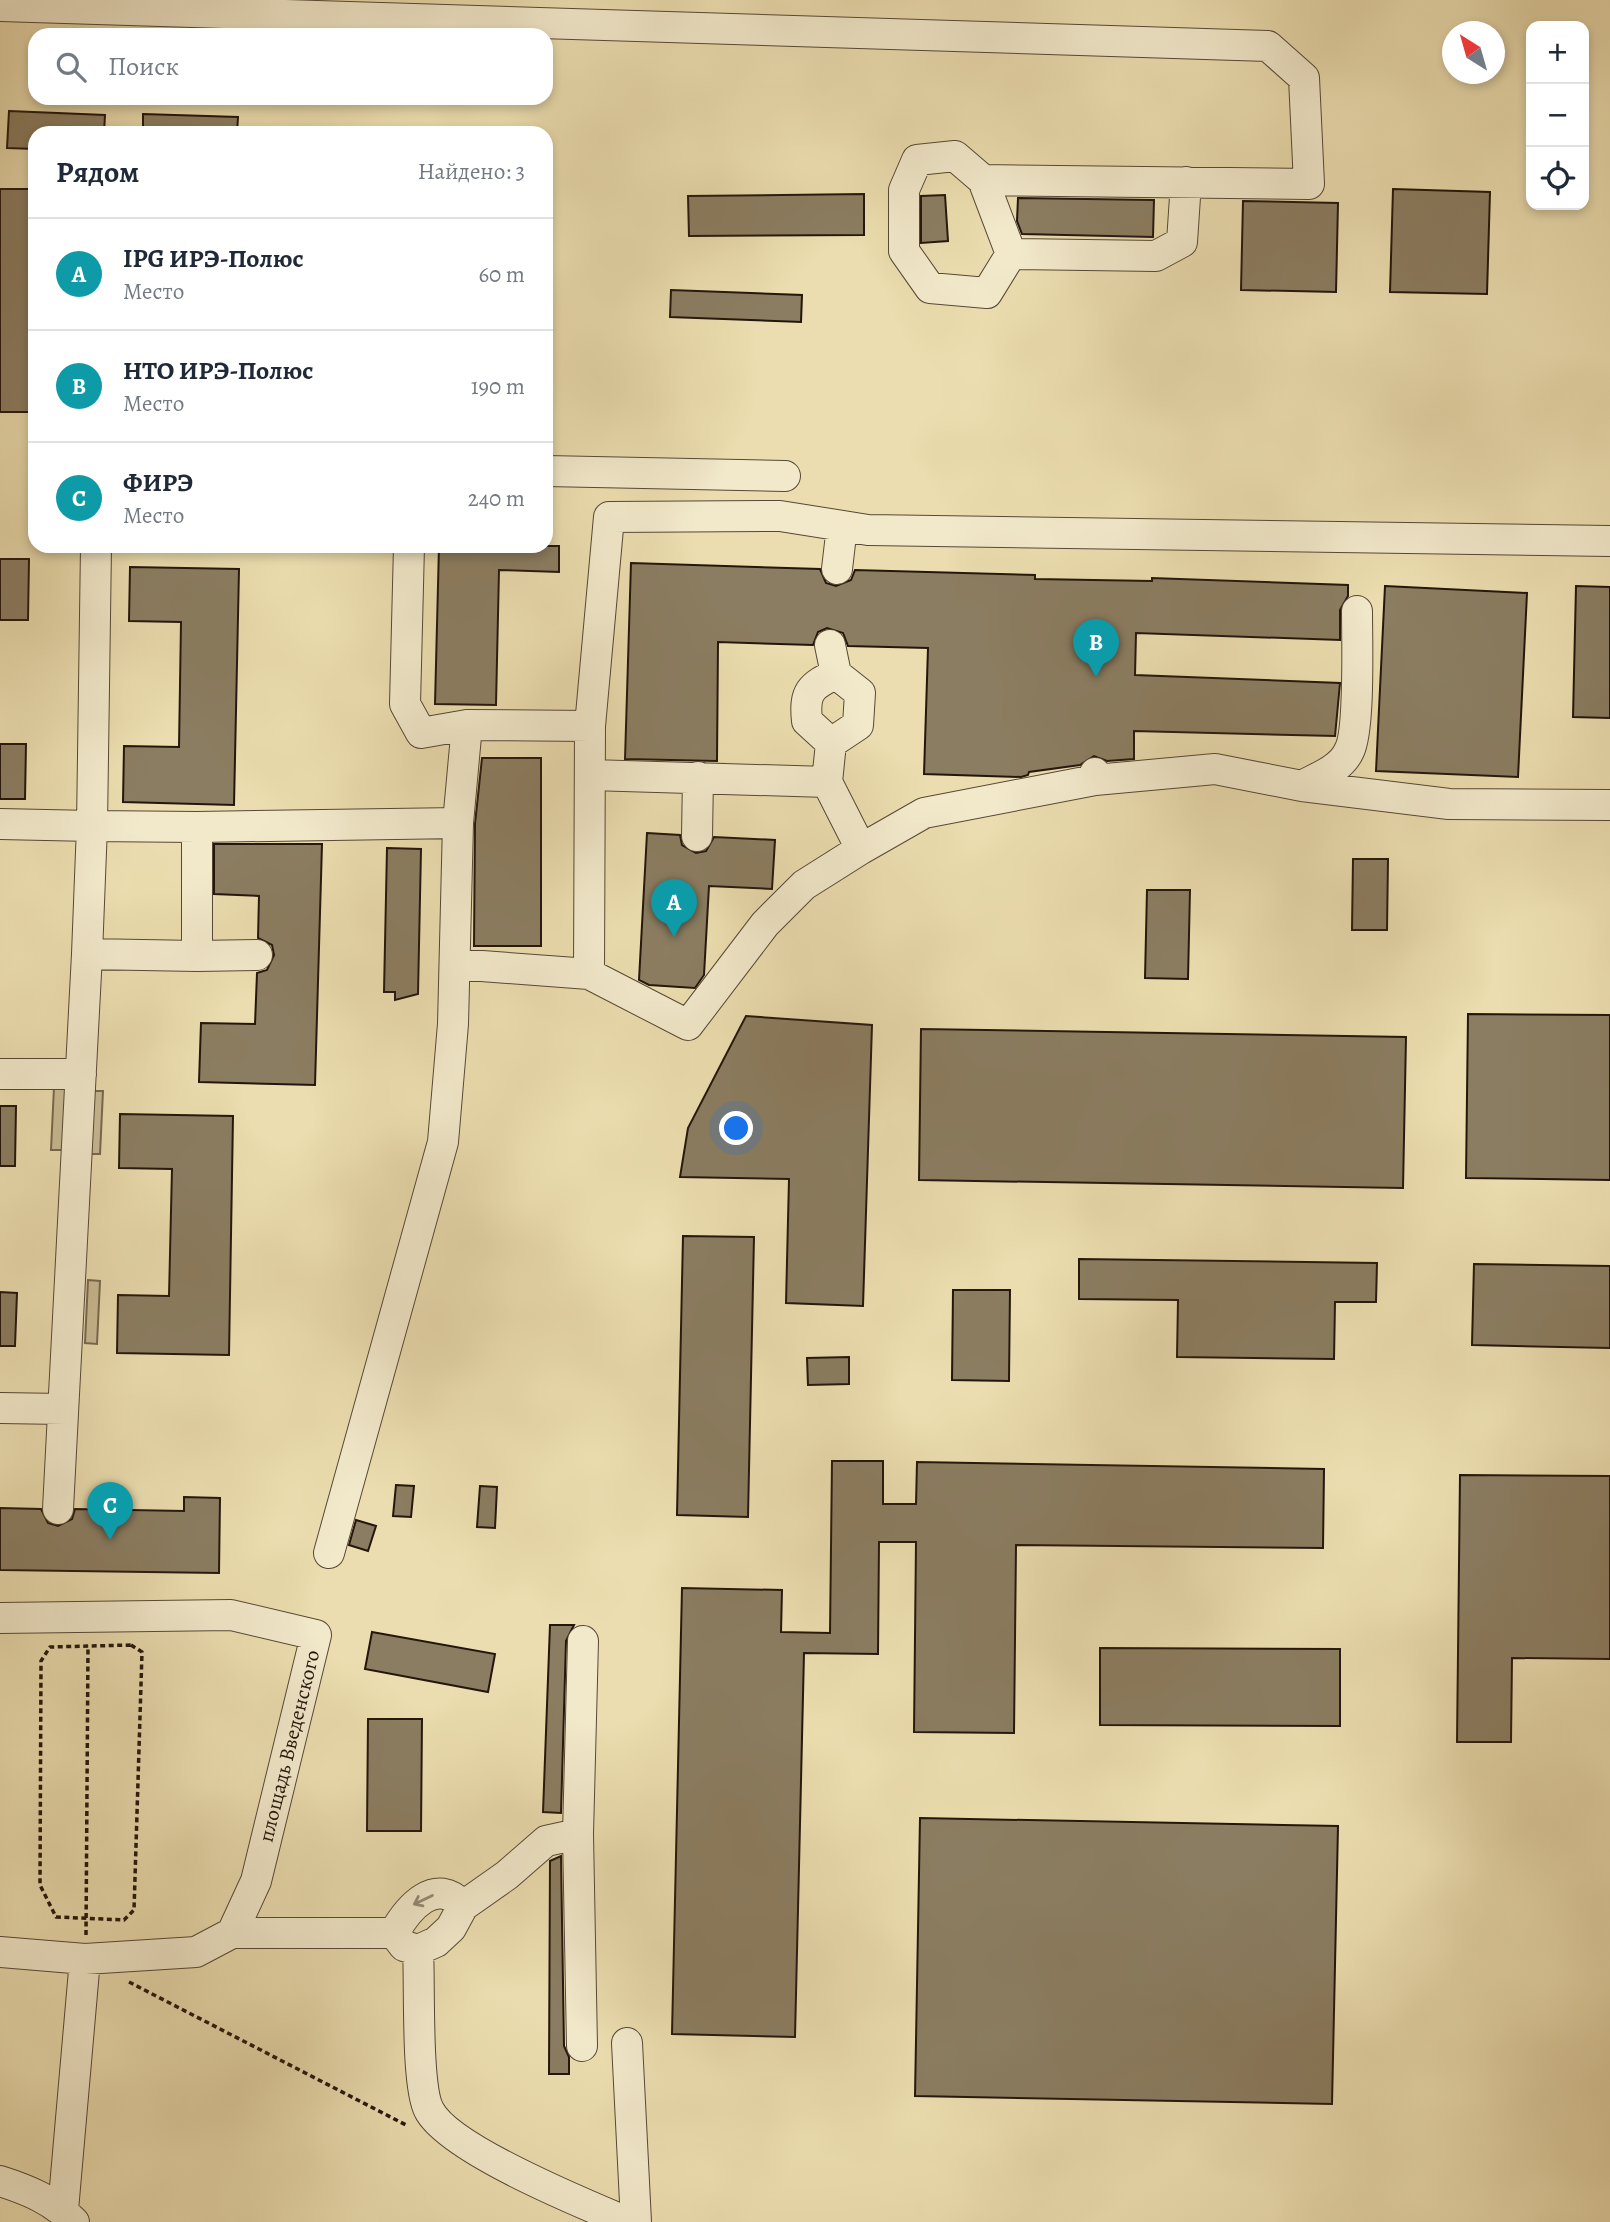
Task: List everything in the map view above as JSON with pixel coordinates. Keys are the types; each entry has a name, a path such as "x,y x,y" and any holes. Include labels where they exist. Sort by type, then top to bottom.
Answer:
{"street":[{"path":"0,6 1268,46 1304,78 1309,184 983,180"},
{"path":"955,156 983,180 1011,254 986,293 930,288 904,251 904,191 918,160 955,156"},
{"path":"1011,254 1156,256 1182,242 1186,182"},
{"path":"553,471 785,476"},
{"path":"589,974 590,726 609,517 780,516 868,530 1610,541"},
{"path":"836,569 842,526"},
{"path":"58,1509 88,954 96,553"},
{"path":"409,553 405,704 421,733 467,725 590,726"},
{"path":"1302,786 1335,768 1350,751 1355,712 1357,611"},
{"path":"833,660 860,693 858,725 831,743 807,722 805,702 814,684 833,660"},
{"path":"329,1553 443,1142 453,1024 458,823 467,725"},
{"path":"831,743 827,782 861,849"},
{"path":"455,964 589,974 688,1025 765,924 804,885 861,849 924,813 1095,776 1215,769 1302,786 1449,804 1610,805"},
{"path":"590,775 827,782"},
{"path":"697,836 698,777"},
{"path":"0,824 197,827 458,823"},
{"path":"197,827 197,956"},
{"path":"88,954 257,956"},
{"path":"0,1074 81,1074"},
{"path":"0,1408 63,1409"},
{"name":"площадь Введенского","path":"0,1618 231,1615 316,1634 256,1881 232,1933"},
{"path":"582,2046 578,1834 583,1641"},
{"path":"0,1952 85,1959 196,1952 232,1933 436,1942 451,1928 463,1906 507,1875 546,1842 578,1834"},
{"path":"463,1906 454,1896 441,1893 423,1898 407,1910 406,1941 428,2108 442,2126 488,2156 582,2203 627,2222"},
{"path":"68,2216 85,1959"},
{"path":"627,2043 636,2222"},
{"path":"0,2181 35,2193 68,2216"}],"path":[{"path":"85,1959 88,1646"},
{"path":"88,1646 131,1646 142,1652 134,1910 124,1920 55,1917 40,1885 41,1661 50,1647 88,1646"},
{"path":"120,1977 409,2126"}],"shaded area":[{"path":"54,1087 67,1087 64,1150 51,1150"},
{"path":"90,1091 103,1091 100,1154 87,1154"},
{"path":"88,1280 100,1281 97,1344 85,1343"}],"building":[{"path":"9,111 105,115 104,126 28,126 28,149 7,148"},
{"path":"143,114 238,117 237,126 143,126"},
{"path":"0,189 28,189 28,412 0,412"},
{"path":"1393,189 1490,192 1487,294 1390,292"},
{"path":"864,194 864,235 689,236 688,196"},
{"path":"945,195 948,241 921,243 921,196"},
{"path":"1018,198 1154,200 1153,237 1022,234 1017,221"},
{"path":"1243,201 1338,203 1336,292 1241,290"},
{"path":"671,290 802,295 801,322 670,317"},
{"path":"553,546 559,546 559,572 499,570 496,705 435,704 439,553 553,553"},
{"path":"0,559 29,559 28,620 0,620"},
{"path":"631,563 820,569 826,583 836,586 851,580 855,570 1035,575 1035,579 1152,581 1152,578 1348,585 1348,596 1340,610 1340,640 1136,633 1135,675 1340,683 1335,736 1134,731 1134,759 1107,761 1094,756 1080,765 1029,772 1021,777 924,774 928,648 848,646 843,633 827,628 818,632 813,645 718,642 717,761 625,759"},
{"path":"130,567 239,569 234,805 123,802 124,746 179,747 181,622 129,621"},
{"path":"1385,586 1527,593 1518,777 1376,771"},
{"path":"1576,586 1610,587 1610,718 1573,717"},
{"path":"0,744 26,744 25,799 0,799"},
{"path":"482,758 541,758 541,946 474,946 475,824"},
{"path":"647,833 680,835 682,845 696,853 706,851 714,837 775,840 772,889 709,886 704,975 695,988 649,985 639,980"},
{"path":"214,844 322,844 315,1085 199,1082 201,1023 255,1024 257,973 267,970 274,955 272,945 258,938 259,896 214,894"},
{"path":"387,848 421,849 418,994 395,1000 395,992 384,992"},
{"path":"1353,859 1388,859 1387,930 1352,930"},
{"path":"1147,890 1190,890 1188,979 1145,978"},
{"path":"1468,1014 1610,1015 1610,1180 1466,1178"},
{"path":"746,1016 872,1025 863,1306 786,1303 789,1179 680,1177 688,1128"},
{"path":"921,1029 1406,1037 1403,1188 919,1180"},
{"path":"0,1106 16,1106 15,1166 0,1166"},
{"path":"120,1114 233,1116 229,1355 117,1353 118,1295 169,1296 172,1169 119,1168"},
{"path":"683,1236 754,1237 748,1517 677,1515"},
{"path":"1079,1259 1377,1263 1376,1302 1335,1302 1334,1359 1177,1357 1178,1300 1079,1299"},
{"path":"1474,1264 1610,1266 1610,1348 1472,1345"},
{"path":"953,1290 1010,1290 1009,1381 952,1380"},
{"path":"0,1292 17,1293 15,1346 0,1346"},
{"path":"849,1357 849,1384 808,1385 807,1358"},
{"path":"832,1461 883,1461 883,1504 916,1504 917,1462 1324,1469 1323,1548 1016,1545 1014,1733 914,1732 916,1542 879,1542 878,1654 804,1653 795,2037 672,2034 682,1588 782,1590 781,1632 830,1633"},
{"path":"1460,1475 1610,1476 1610,1659 1512,1658 1511,1742 1457,1742"},
{"path":"396,1485 414,1486 411,1517 393,1516"},
{"path":"480,1486 497,1487 495,1528 477,1527"},
{"path":"184,1497 220,1498 219,1573 0,1570 0,1508 41,1509 48,1523 58,1526 72,1519 75,1509 184,1511"},
{"path":"356,1520 376,1526 368,1551 349,1545"},
{"path":"550,1625 574,1625 566,1641 561,1813 543,1812"},
{"path":"372,1632 495,1654 488,1692 365,1669"},
{"path":"1100,1648 1340,1649 1340,1726 1100,1725"},
{"path":"368,1719 422,1719 421,1831 367,1831"},
{"path":"920,1818 1338,1826 1332,2104 915,2096"},
{"path":"561,1856 564,2046 569,2057 569,2074 549,2074 550,1861"}],"place":[{"name":"НТО ИРЭ-Полюс","path":"1096,677"},
{"name":"IPG ИРЭ-Полюс","path":"674,937"},
{"name":"ФИРЭ","path":"110,1540"}]}
